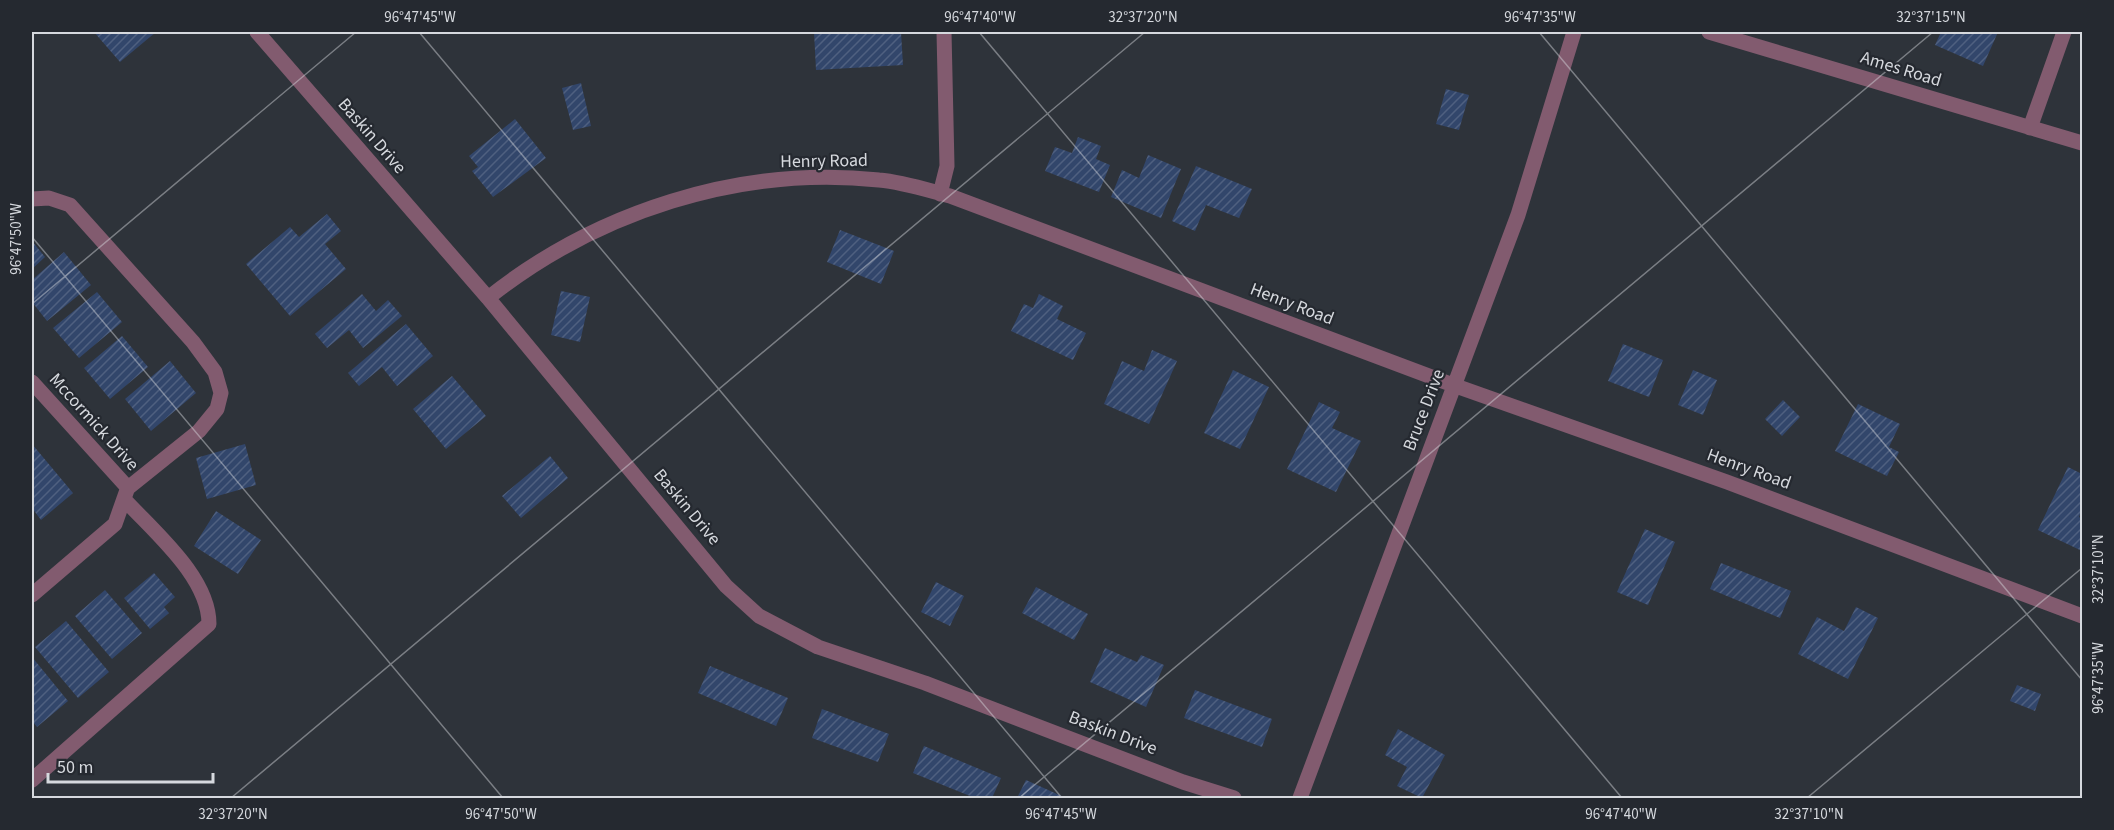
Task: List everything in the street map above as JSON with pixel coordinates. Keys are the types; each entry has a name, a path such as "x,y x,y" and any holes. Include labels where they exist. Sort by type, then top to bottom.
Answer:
{"street":[{"name":"Baskin Drive","path":"257,32 488,298 726,586 759,616 779,629 818,647 925,683 1183,782 1234,798"},
{"path":"940,194 947,166 944,32"},
{"name":"Bruce Drive","path":"1300,798 1518,215 1574,32"},
{"name":"Ames Road","path":"1709,32 1741,36 2082,143"},
{"path":"2030,128 2064,32"},
{"name":"Henry Road","path":"488,298 523,271 597,229 671,201 769,181 822,178 879,179 940,194 1453,385 1727,482 2082,616"},
{"path":"32,199 49,198 70,205 193,342 215,372 221,393 217,410 199,430 126,493 116,524 32,595"},
{"name":"Mccormick Drive","path":"32,780 209,624 209,611 204,594 193,577 126,493 33,387"}],"building":[{"path":"94,32 156,32 120,62"},
{"path":"814,32 901,32 903,65 816,70"},
{"path":"1941,32 1998,32 1983,66 1935,45"},
{"path":"581,83 591,126 573,130 562,88"},
{"path":"1446,89 1469,95 1459,130 1436,124"},
{"path":"515,119 546,158 493,197 472,171 478,167 469,156"},
{"path":"1078,137 1101,146 1096,159 1110,165 1099,192 1045,171 1055,147 1072,153"},
{"path":"1148,155 1181,169 1161,218 1111,197 1122,170 1139,178"},
{"path":"1196,166 1252,189 1239,218 1206,205 1195,231 1172,221"},
{"path":"327,214 341,231 325,244 346,269 290,316 246,264 290,227 299,237"},
{"path":"840,230 894,251 881,284 827,262"},
{"path":"32,241 45,257 32,269"},
{"path":"64,252 91,285 47,321 32,302 32,280"},
{"path":"561,291 590,297 580,342 551,335"},
{"path":"97,292 122,322 79,358 53,328"},
{"path":"362,294 376,311 388,300 402,316 363,348 349,330 327,348 315,334"},
{"path":"1039,294 1063,306 1057,319 1086,333 1073,360 1011,331 1024,304 1033,308"},
{"path":"406,324 433,356 397,386 382,367 359,386 348,373"},
{"path":"122,336 148,367 110,399 84,368"},
{"path":"1623,344 1663,360 1649,397 1608,381"},
{"path":"1152,350 1177,361 1149,424 1104,404 1122,361 1144,371"},
{"path":"170,361 196,393 151,431 125,399"},
{"path":"1233,370 1269,387 1240,449 1204,433"},
{"path":"1693,370 1717,380 1703,415 1678,405"},
{"path":"452,376 486,416 446,449 413,409"},
{"path":"1783,400 1800,417 1782,436 1765,419"},
{"path":"1319,402 1340,412 1332,428 1361,441 1336,492 1287,469"},
{"path":"1858,404 1900,424 1889,447 1899,452 1887,476 1835,451"},
{"path":"32,444 73,493 41,520 32,508"},
{"path":"245,444 256,485 207,499 196,458"},
{"path":"550,456 568,478 521,518 502,496"},
{"path":"2068,467 2082,474 2082,509 2079,517 2082,519 2082,551 2038,530"},
{"path":"216,511 261,540 238,574 194,546"},
{"path":"1645,529 1675,542 1648,605 1617,592"},
{"path":"1721,563 1791,591 1780,618 1710,589"},
{"path":"154,573 175,597 164,607 169,613 150,629 124,598"},
{"path":"936,582 964,596 950,626 921,612"},
{"path":"1036,587 1088,614 1074,640 1022,613"},
{"path":"105,590 142,633 112,659 75,616"},
{"path":"1856,607 1878,618 1848,679 1798,654 1817,617 1844,631"},
{"path":"66,621 109,672 78,698 35,647"},
{"path":"1105,648 1137,662 1141,655 1164,665 1146,707 1090,682"},
{"path":"32,657 68,701 37,727 32,721"},
{"path":"710,666 788,698 776,726 698,693"},
{"path":"2017,685 2041,694 2035,711 2010,701"},
{"path":"1195,690 1272,719 1262,747 1184,718"},
{"path":"822,709 889,734 878,762 812,738"},
{"path":"1398,729 1445,755 1422,798 1397,786 1407,767 1385,755"},
{"path":"924,746 1001,778 992,798 975,798 913,773"},
{"path":"1026,780 1066,798 1017,798"}]}
